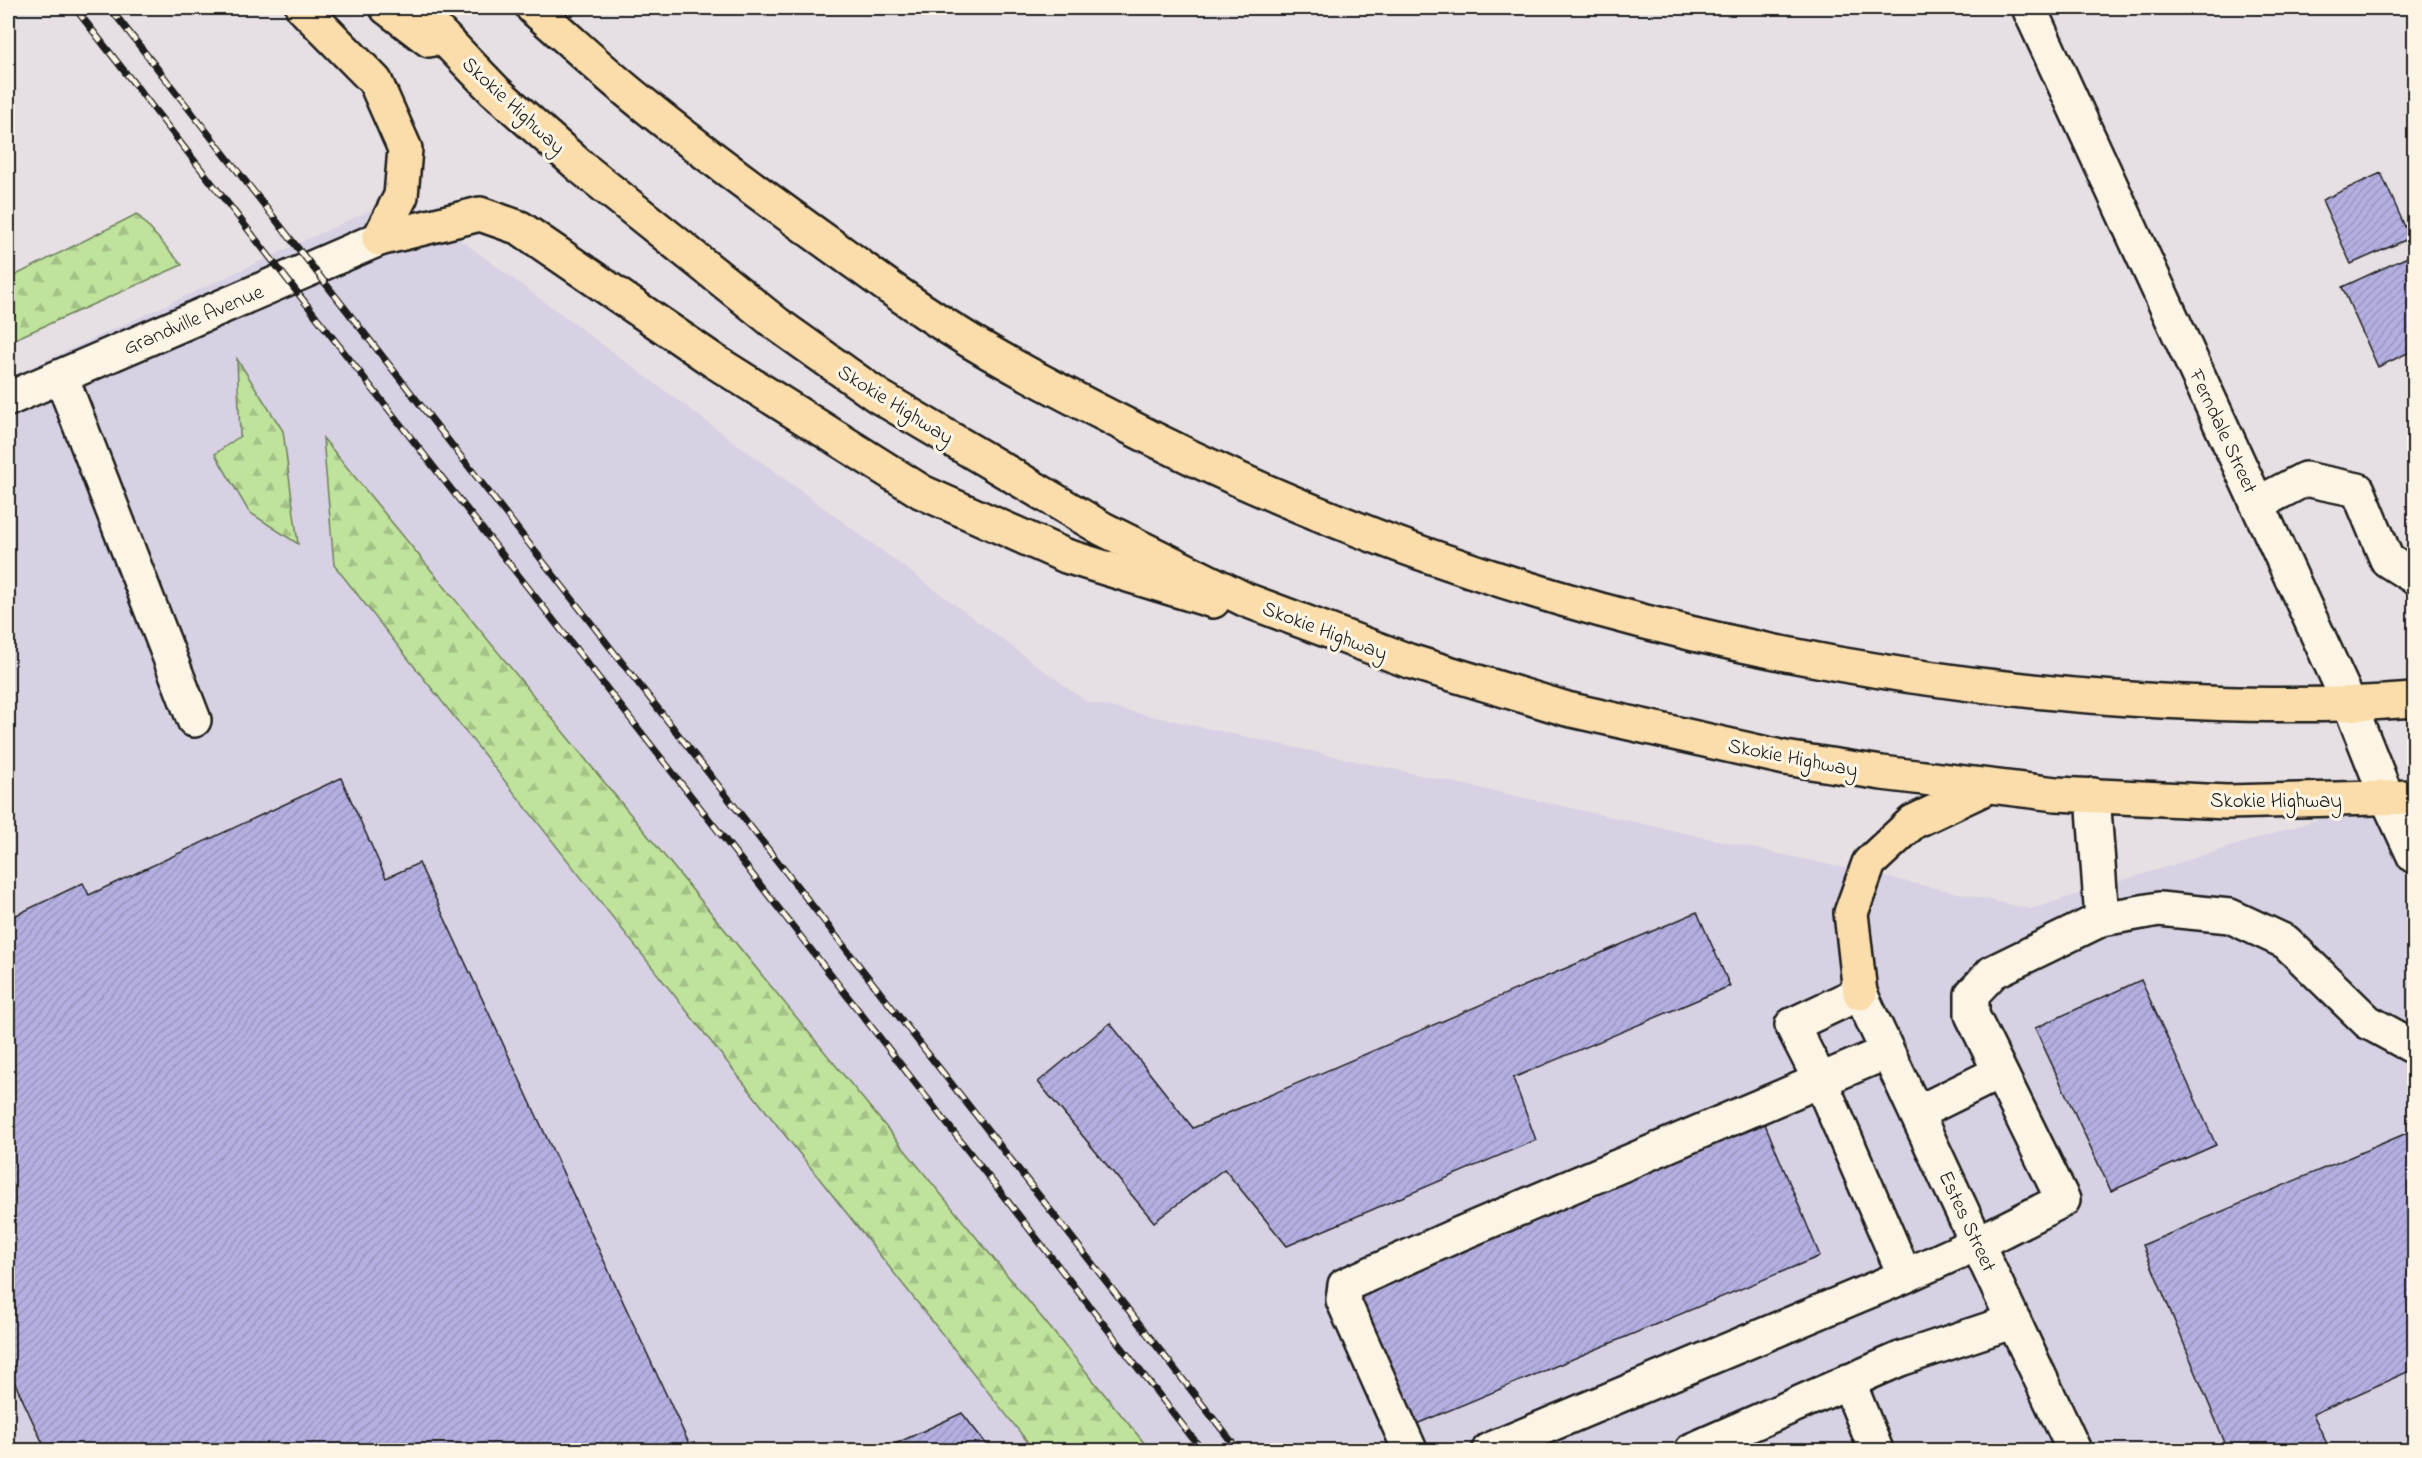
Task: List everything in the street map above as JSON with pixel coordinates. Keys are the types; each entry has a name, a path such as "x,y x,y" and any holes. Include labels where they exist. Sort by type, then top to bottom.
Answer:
{"highway":[{"path":"303,8 375,81 405,149 401,196 379,239"},
{"path":"387,8 495,91"},
{"name":"Skokie Highway","path":"415,8 495,91 580,167 777,324 878,396 1123,539 1245,600 1409,661 1567,709 1785,758 1987,787 2093,795 2227,802 2401,797"},
{"path":"533,8 639,101 749,187 927,314 1041,381 1158,442 1278,498 1402,546 1526,588 1654,625 1782,654 1913,677 2044,693 2197,704 2350,705 2415,700"},
{"path":"379,239 480,214 520,228 714,361 922,492 1066,556 1409,661"},
{"path":"1860,993 1851,913 1869,862 1913,822 1987,787"}],"street":[{"name":"Ferndale Street","path":"2029,8 2350,705 2401,797 2415,856"},
{"name":"Grandville Avenue","path":"8,399 379,239"},
{"path":"61,376 194,720"},
{"path":"2258,504 2305,479 2358,490 2388,560 2415,578"},
{"path":"2093,795 2102,919"},
{"path":"1489,1450 1905,1276 1978,1243 2063,1200 1972,1015 1972,994 1993,972 2102,919 2159,909 2229,916 2286,942 2368,1022 2415,1047"},
{"path":"1860,993 1792,1025 1820,1080 1905,1276"},
{"name":"Estes Street","path":"1860,993 2074,1450"},
{"path":"1410,1450 1343,1300 1345,1285 1887,1052"},
{"path":"1917,1113 2000,1072"},
{"path":"1692,1450 1900,1359 2014,1321"},
{"path":"1848,1381 1876,1450"}],"shaded area":[{"path":"401,196 1087,702 2031,909 2387,798 2414,795 2414,1450 8,1450 8,378"}],"green space":[{"path":"137,214 182,265 8,342 8,279"},
{"path":"237,359 283,431 298,544 249,512 215,454 240,436"},
{"path":"323,438 1150,1450 1034,1450 334,565"}],"building":[{"path":"2381,173 2410,238 2351,264 2322,200"},
{"path":"2414,254 2414,350 2378,367 2342,287"},
{"path":"341,778 386,878 419,863 692,1450 46,1450 8,1368 8,907 12,917 83,883 89,895"},
{"path":"1697,912 1730,986 1513,1078 1536,1140 1287,1246 1224,1169 1154,1222 1038,1082 1110,1023 1193,1128"},
{"path":"2141,980 2216,1145 2111,1191 2035,1028"},
{"path":"1765,1124 1820,1256 1414,1425 1356,1287"},
{"path":"2414,1130 2414,1369 2313,1414 2327,1444 2309,1450 2228,1450 2143,1245"},
{"path":"962,1413 991,1450 882,1450"}],"railway":[{"path":"75,8 1202,1450"},
{"path":"110,8 1238,1450"}]}
